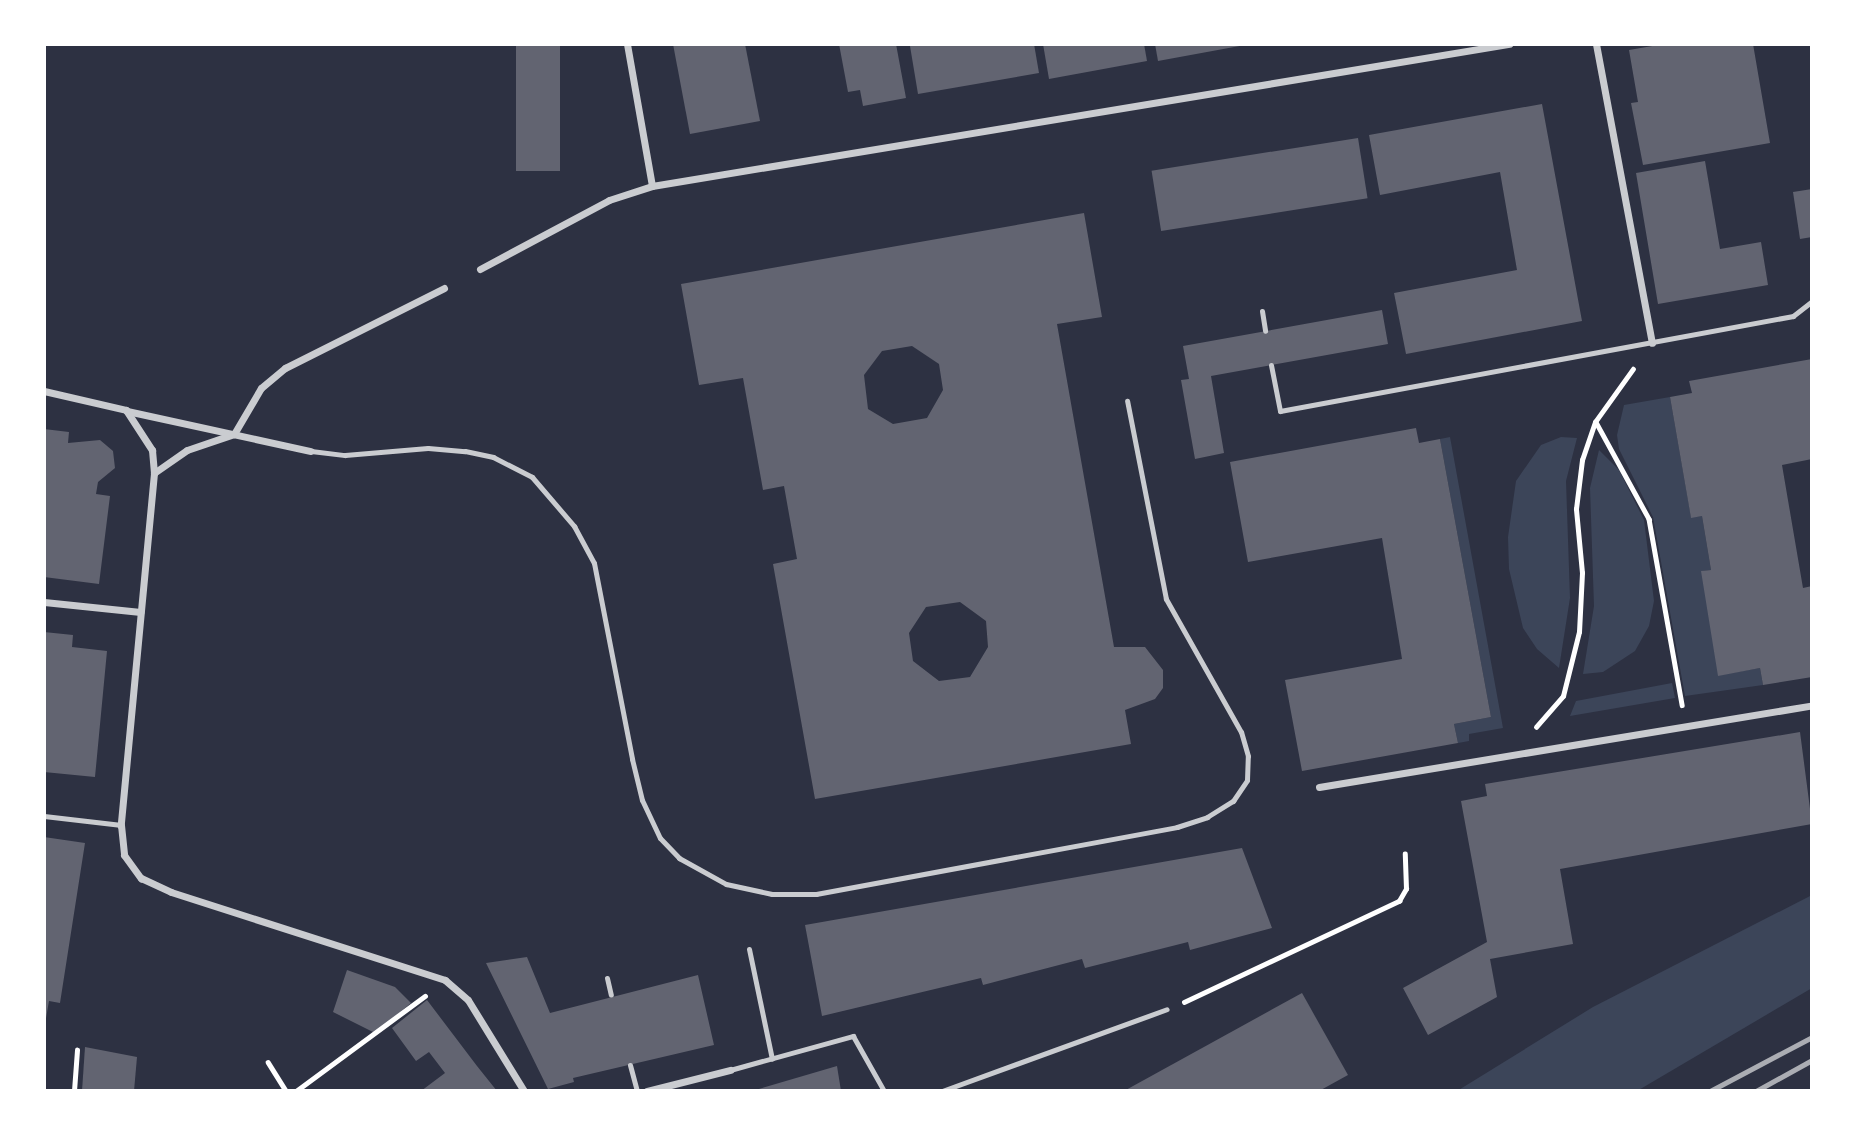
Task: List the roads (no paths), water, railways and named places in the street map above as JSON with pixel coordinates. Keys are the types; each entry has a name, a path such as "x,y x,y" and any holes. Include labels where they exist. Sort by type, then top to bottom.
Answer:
{"street":[{"path":"627,44 652,186"},
{"path":"480,269 609,200 652,186 1509,44"},
{"path":"1596,44 1652,343"},
{"path":"154,473 187,450 234,434 261,388 285,368 444,288"},
{"path":"44,391 311,451"},
{"path":"126,410 152,450 154,473 121,825 124,855 141,878 171,892 437,977 468,1000 524,1091"},
{"path":"44,602 140,612"},
{"path":"1319,787 1812,705"},
{"path":"647,1091 730,1070"}],"lane":[{"path":"1271,365 1280,411 1793,316 1812,301"},
{"path":"1262,311 1265,331"},
{"path":"311,451 345,455 428,448 465,451 493,457 533,477 567,517 594,563 642,800 660,838 678,858 726,884 772,894 816,894 1177,827 1207,817 1233,801 1247,780 1248,756 1241,732 1167,599 1127,401"},
{"path":"44,816 121,825"},
{"path":"748,949 772,1059"},
{"path":"607,978 611,995"},
{"path":"942,1091 1167,1009"},
{"path":"730,1070 853,1036 884,1091"},
{"path":"630,1065 637,1091"}],"railway":[{"path":"1710,1091 1812,1037"},
{"path":"1756,1091 1812,1060"}]}
